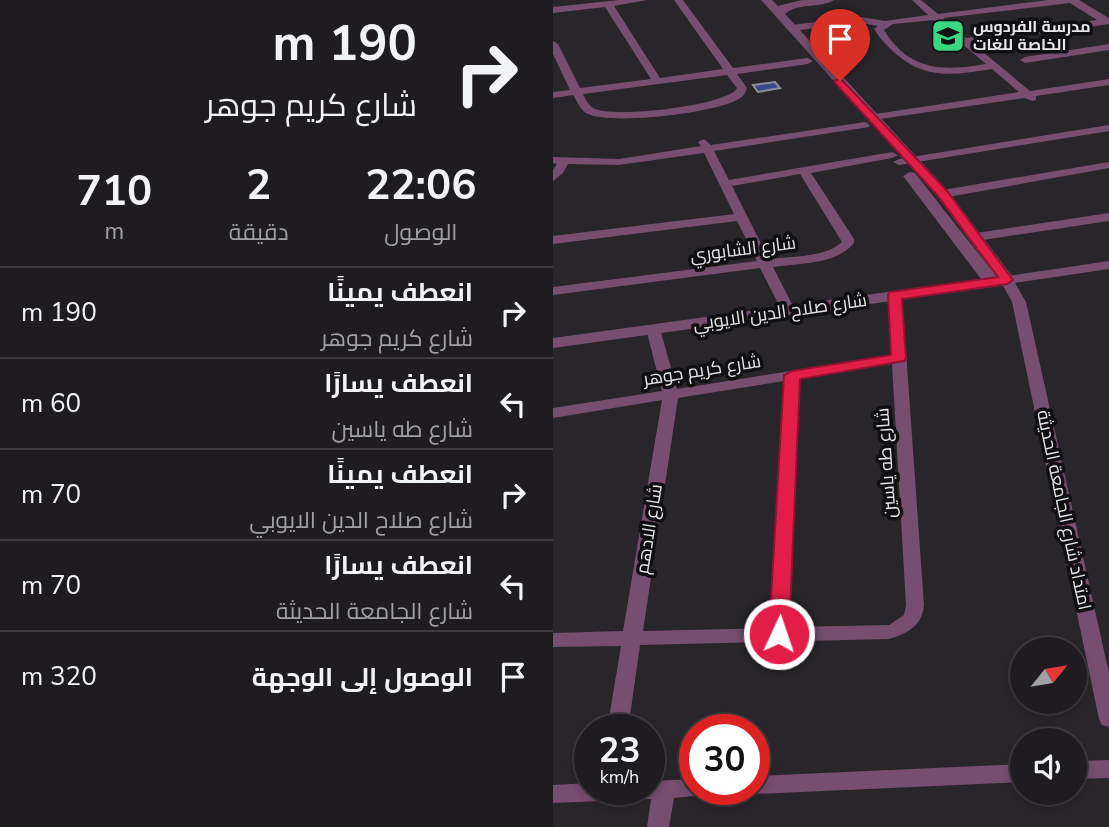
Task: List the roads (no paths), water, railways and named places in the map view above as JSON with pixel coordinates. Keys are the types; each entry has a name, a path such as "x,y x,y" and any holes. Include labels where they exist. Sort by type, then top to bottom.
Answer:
{"street":[{"path":"553,10 643,0"},
{"path":"553,44 586,109 592,111 607,115 635,115 731,100 740,94 742,88 678,0"},
{"path":"754,0 801,46 869,121 999,281"},
{"path":"768,0 807,0"},
{"path":"768,0 791,28 808,61 869,121 901,159 943,194 976,237 999,281"},
{"path":"779,14 781,9 791,5 829,0"},
{"path":"916,0 1031,97 1109,82"},
{"path":"791,28 861,20 885,24 1072,0 1107,21"},
{"path":"608,4 657,81"},
{"path":"963,41 1107,21"},
{"path":"885,24 879,32 918,68 948,72 992,66"},
{"path":"1026,32 1036,40"},
{"path":"1046,47 1057,55"},
{"path":"1025,60 1109,47"},
{"path":"553,95 808,61"},
{"path":"553,152 601,156 706,145 1109,88"},
{"path":"725,184 803,170 901,159 1109,128"},
{"path":"553,177 559,171 558,161 619,162 706,145"},
{"path":"706,145 788,310"},
{"path":"943,194 1109,165"},
{"name":"شارع الشابوري","path":"553,291 833,254 848,243 848,239 803,170"},
{"path":"553,240 742,217"},
{"path":"976,237 1109,217"},
{"path":"999,281 1109,265"},
{"name":"شارع صلاح الدين الايوبي","path":"553,343 999,281"},
{"name":"امتداد شارع الجامعة الحديثة","path":"999,281 1019,302 1109,719"},
{"name":"شارع طه ياسين","path":"779,634 889,632 906,625 915,612 895,295"},
{"name":"شارع الادهم","path":"620,714 671,394 653,329"},
{"name":"شارع كريم جوهر","path":"553,413 899,358"},
{"path":"553,640 779,634 792,375"},
{"path":"1087,770 1109,769"},
{"path":"770,784 1010,774"},
{"path":"553,794 574,792"},
{"path":"658,827 661,805"}],"place":[{"name":"مدرسة الفردوس الخاصة للغات","path":"948,36"}]}
